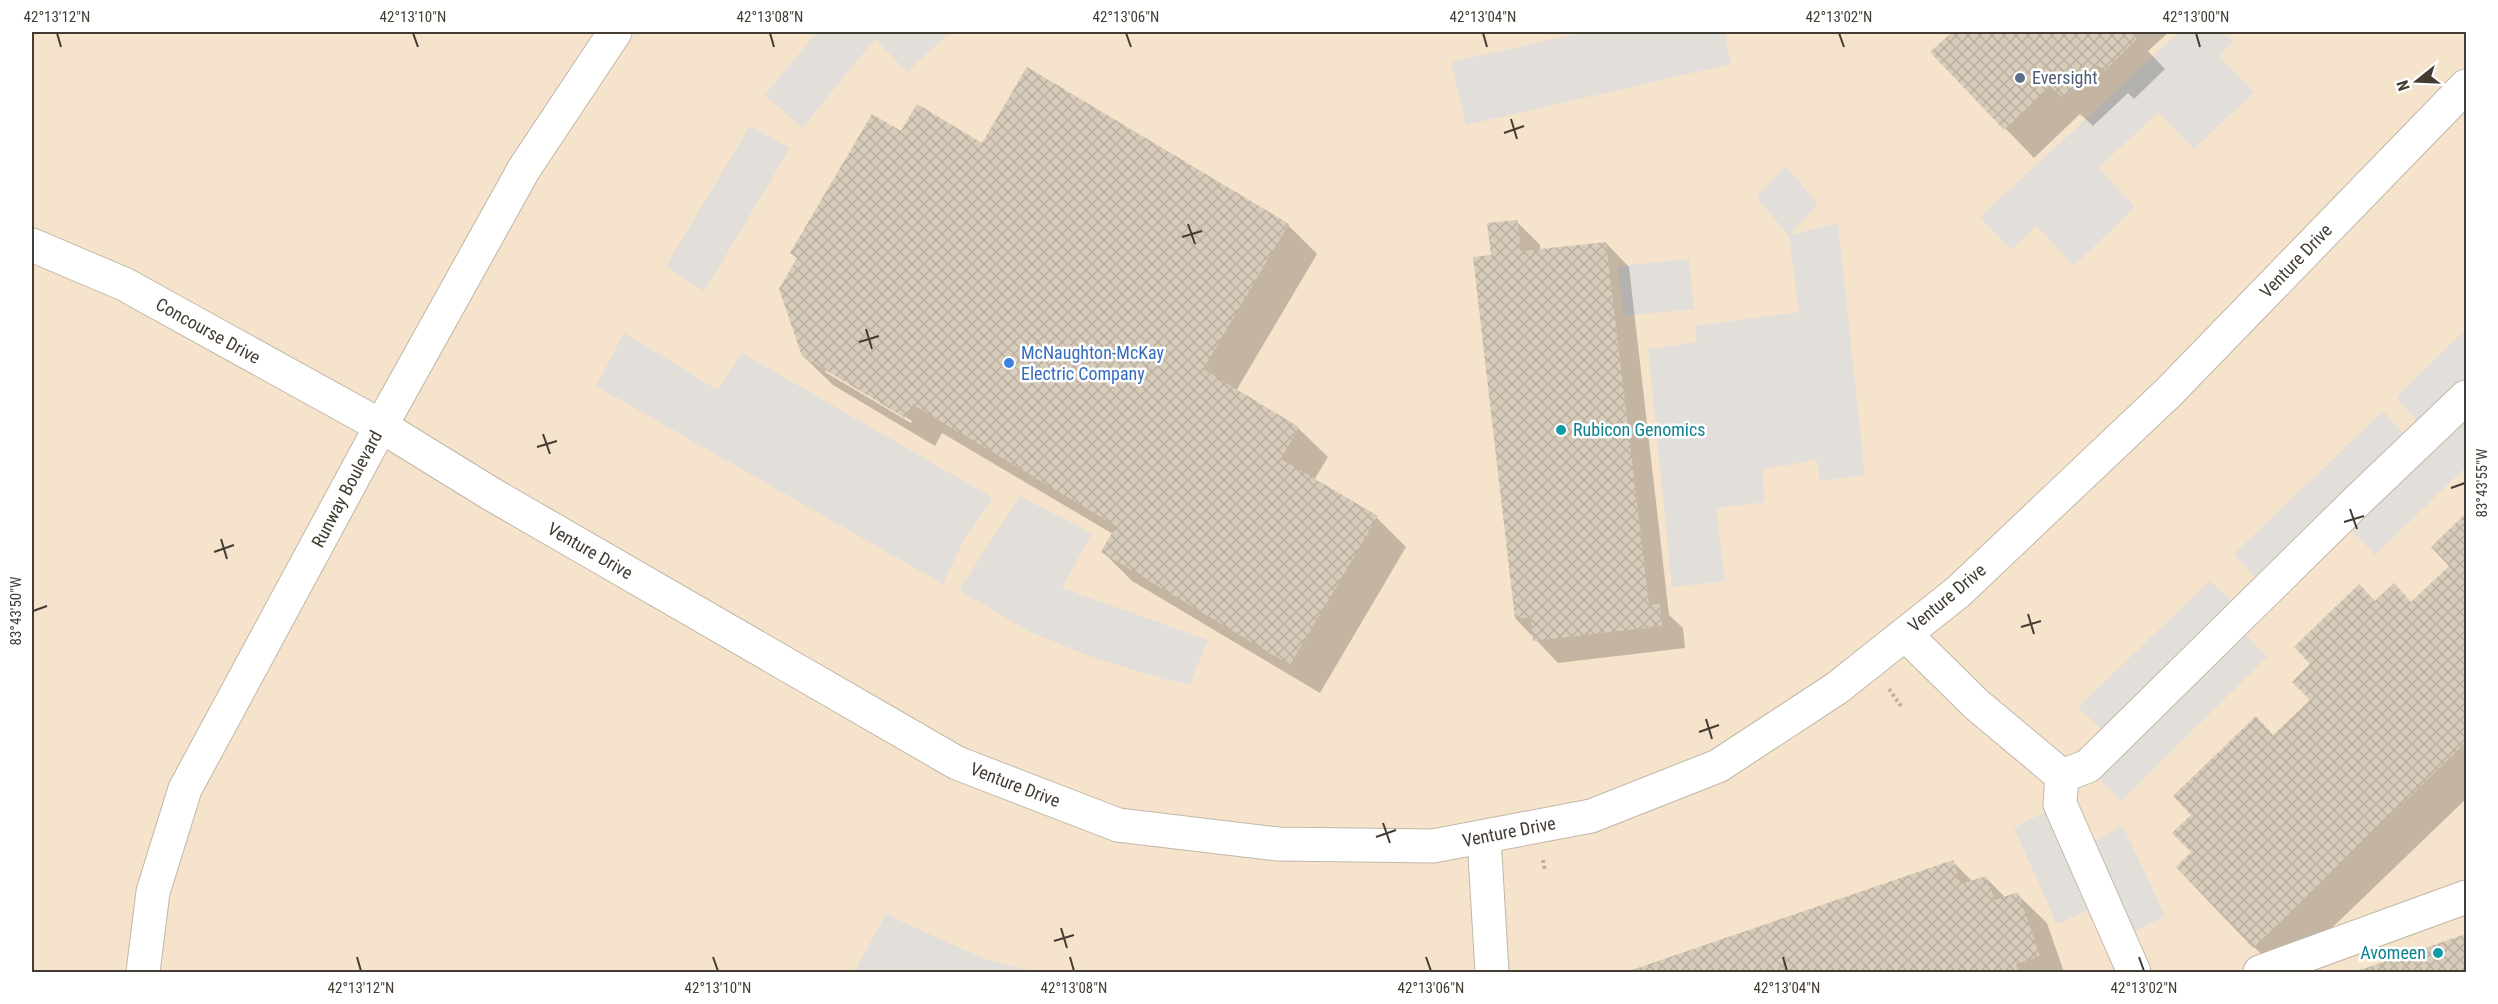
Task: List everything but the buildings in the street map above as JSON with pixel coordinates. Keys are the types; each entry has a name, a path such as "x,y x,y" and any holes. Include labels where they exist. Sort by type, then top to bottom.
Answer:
{"street":[{"name":"Runway Boulevard","path":"143,972 153,892 185,789 381,426 524,169 615,32"},
{"name":"Venture Drive","path":"381,426 493,495 957,762 1118,825 1278,844 1433,846 1484,838 1591,816 1718,766 1837,688 1958,592 2169,392 2466,86"},
{"name":"Concourse Drive","path":"32,245 124,284 381,426"},
{"path":"2061,776 2088,766 2466,397"},
{"path":"1905,634 1976,704 2061,776"},
{"path":"2061,776 2060,804 2134,972"},
{"path":"1484,838 1492,972"},
{"path":"2260,972 2466,897"}],"shaded area":[{"path":"32,32 2466,32 2466,972 32,972"},
{"path":"817,32 950,32 907,72 875,39 802,128 765,95"},
{"path":"1585,32 1724,32 1731,64 1466,125 1451,62"},
{"path":"2179,32 2223,32 2233,42 2219,56 2254,92 2194,149 2159,112 2098,168 2135,207 2074,266 2037,226 2011,250 1980,217"},
{"path":"750,126 790,148 704,292 666,266"},
{"path":"1786,166 1818,204 1790,235 1838,223 1865,475 1820,481 1817,460 1762,469 1765,502 1716,508 1725,581 1672,587 1648,349 1697,342 1695,326 1798,312 1800,319 1789,236 1756,197"},
{"path":"1689,259 1694,309 1623,316 1618,266"},
{"path":"2466,329 2466,467 2375,555 2341,519 2267,590 2234,554 2383,411 2415,446 2428,434 2396,397"},
{"path":"624,333 718,390 742,353 993,498 965,538 943,584 596,386"},
{"path":"1020,496 1092,534 1062,588 1208,640 1190,684 1163,679 1089,656 1028,631 959,590"},
{"path":"2210,581 2245,613 2234,622 2267,657 2121,801 2088,766 2113,741 2078,707"},
{"path":"2060,804 2080,848 2123,826 2165,916 2120,939 2104,903 2057,924 2014,828"},
{"path":"886,914 982,958 1037,972 854,972"}],"place":[{"name":"Eversight","path":"2020,78"},
{"name":"McNaughton-McKay Electric Company","path":"1009,363"},
{"name":"Rubicon Genomics","path":"1561,430"},
{"name":"Avomeen","path":"2438,953"}]}
